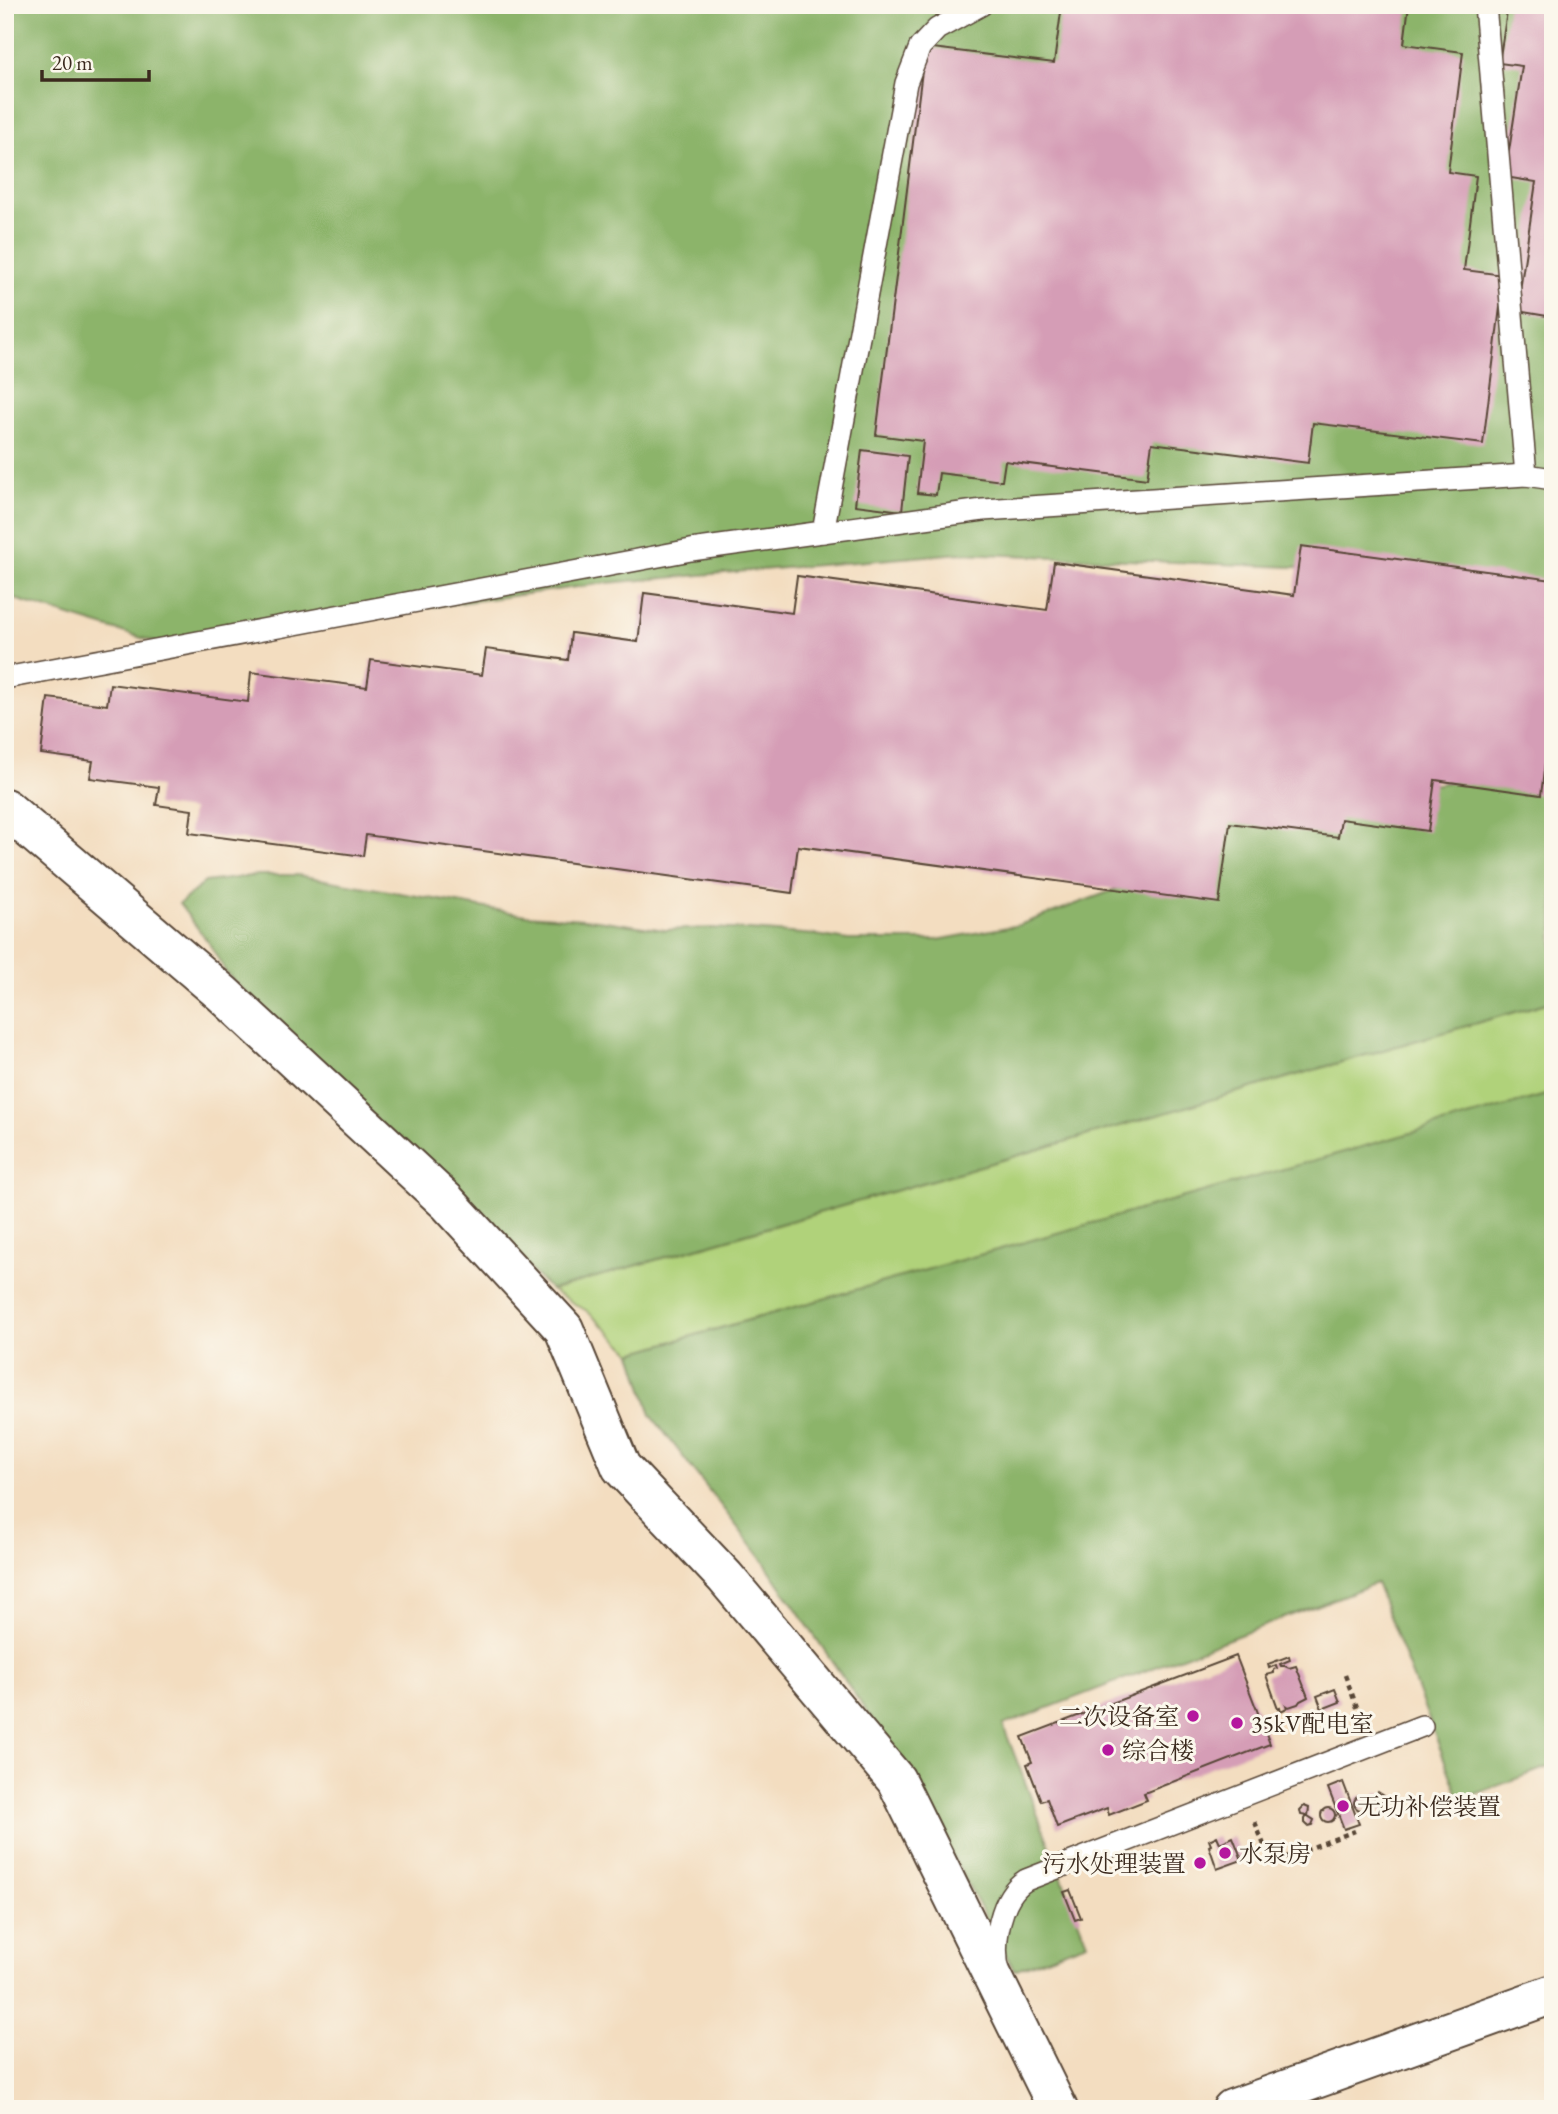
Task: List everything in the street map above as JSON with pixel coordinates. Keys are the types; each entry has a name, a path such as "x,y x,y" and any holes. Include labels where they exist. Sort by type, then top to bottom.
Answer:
{"street":[{"path":"5,808 223,994 447,1202 564,1329 621,1467 724,1577 896,1780 1058,2109"},
{"path":"1233,2109 1553,1994"}],"lane":[{"path":"823,532 906,83 920,47 937,29 981,5"},
{"path":"1485,5 1526,475"},
{"path":"5,678 691,550 983,510 1526,475 1553,479"},
{"path":"1065,2109 1040,2070 998,1968 998,1930 1005,1904 1017,1886 1058,1867 1422,1726"}],"path":[{"path":"1345,1675 1361,1718 1349,1723"},
{"path":"1244,1795 1271,1863 1355,1831"}],"green space":[{"path":"5,5 1553,5 1553,583 1478,575 961,553 606,583 161,644 5,596"},
{"path":"1553,762 1553,1001 551,1290 227,974 209,943 179,904 205,882 259,875 297,875 526,915 597,920 665,930 711,928 816,935 848,940 937,940 1019,925 1114,890 1176,857 1224,818 1481,777"},
{"path":"1553,1001 1553,1093 632,1353 587,1311 551,1290"},
{"path":"1553,1093 1553,1765 1460,1800 1376,1583 1003,1725 1087,1943 1014,1970 905,1768 762,1559 651,1415 632,1353"}],"building":[{"path":"1062,5 1409,5 1404,44 1463,52 1448,172 1476,176 1464,270 1504,275 1483,444 1313,423 1308,463 1152,443 1147,479 1005,461 1002,481 939,473 936,495 917,493 923,441 876,435 925,47 1054,63"},
{"path":"1508,5 1553,5 1553,317 1517,311 1536,182 1505,177 1522,66 1499,63"},
{"path":"862,450 908,456 902,511 855,505"},
{"path":"1301,546 1553,580 1553,756 1546,755 1541,795 1435,780 1428,831 1341,819 1338,837 1230,823 1219,903 798,846 792,893 366,835 363,856 189,833 192,810 156,805 159,787 90,778 93,761 41,754 48,698 107,705 110,684 248,702 251,672 367,687 371,660 482,675 486,649 568,660 571,633 638,642 644,593 792,613 797,576 1047,610 1054,562 1294,595"},
{"name":"综合楼","path":"1236,1656 1270,1744 1144,1793 1147,1800 1109,1815 1107,1808 1057,1827 1047,1799 1041,1801 1027,1764 1032,1762 1022,1737"},
{"path":"1289,1656 1290,1660 1280,1664 1289,1668 1296,1666 1308,1697 1298,1704 1289,1707 1286,1705 1287,1708 1281,1711 1266,1675 1274,1673 1277,1668 1276,1665 1269,1668 1268,1664"},
{"path":"1335,1689 1340,1702 1322,1709 1317,1696"},
{"name":"无功补偿装置","path":"1343,1782 1359,1824 1344,1829 1328,1788"},
{"path":"1378,1792 1384,1796 1382,1801 1389,1805 1385,1812 1379,1809 1381,1802 1375,1800"},
{"path":"1358,1796 1364,1796 1368,1803 1364,1810 1358,1810 1354,1806 1354,1800"},
{"path":"1304,1806 1309,1808 1308,1816 1314,1820 1312,1825 1308,1826 1305,1823 1307,1816 1301,1815 1300,1810"},
{"path":"1325,1808 1331,1808 1335,1815 1331,1822 1325,1822 1321,1818 1321,1812"},
{"name":"水泵房","path":"1217,1836 1220,1843 1233,1837 1242,1860 1217,1869 1209,1840"},
{"path":"1070,1890 1081,1918 1075,1920 1064,1892"}],"place":[{"name":"二次设备室","path":"1193,1716"},
{"name":"35kV配电室","path":"1237,1723"},
{"name":"综合楼","path":"1108,1750"},
{"name":"无功补偿装置","path":"1343,1806"},
{"name":"水泵房","path":"1225,1853"},
{"name":"污水处理装置","path":"1200,1863"}]}
